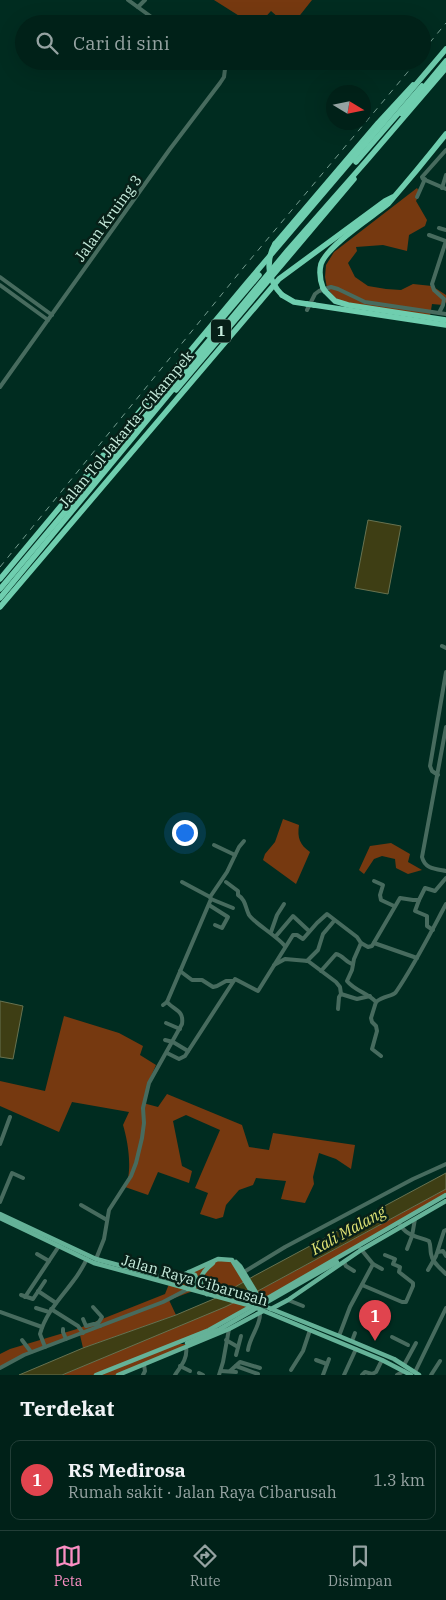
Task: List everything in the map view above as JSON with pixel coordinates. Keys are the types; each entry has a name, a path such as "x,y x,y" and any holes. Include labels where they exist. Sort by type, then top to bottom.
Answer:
{"highway":[{"path":"431,67 446,50"},
{"name":"Jalan Tol Jakarta–Cikampek","path":"0,584 278,252 446,59"},
{"name":"1","path":"0,589 286,248 366,157 446,59"},
{"name":"1","path":"0,598 288,250 446,69"},
{"path":"0,579 246,284 428,70"},
{"path":"415,85 409,88 378,123 275,244 269,258 269,270 274,286 282,295 307,307 314,305 446,325"},
{"path":"446,134 388,204 328,252 320,269 320,280 324,289 335,302 446,320"},
{"path":"0,607 279,279 393,197"}],"main road":[{"path":"400,1225 415,1219 446,1196"},
{"path":"258,1299 348,1255 428,1209 446,1202"},
{"name":"Jalan Raya Cibarusah","path":"0,1214 96,1259 170,1280 218,1259 234,1261 244,1272 245,1278"},
{"name":"Jalan Raya Cibarusah","path":"0,1218 86,1260 252,1306 415,1374"},
{"path":"176,1344 186,1345 229,1329 288,1300 348,1255"},
{"path":"207,1294 201,1287 202,1273 218,1259"},
{"name":"Jalan Raya Cibarusah","path":"234,1261 265,1311 352,1341 404,1365 415,1374"},
{"path":"120,1375 220,1329 340,1262"},
{"path":"188,1289 194,1287 196,1281 194,1275 189,1272"},
{"path":"96,1375 226,1322 252,1306"},
{"path":"226,1322 229,1329"},
{"path":"145,1356 146,1364"}],"street":[{"path":"128,0 149,15"},
{"path":"138,7 145,0"},
{"name":"Jalan Kruing 3","path":"0,387 170,149 220,83 224,77 225,70"},
{"path":"446,150 422,178 444,188 446,175"},
{"path":"417,197 425,180"},
{"path":"439,228 446,230"},
{"path":"429,235 446,241 432,284 434,290 444,299 444,305 439,313"},
{"path":"0,277 52,314"},
{"path":"0,285 48,320"},
{"path":"307,307 315,294 331,287 365,302 446,314"},
{"path":"438,775 432,771 430,766 446,672"},
{"path":"446,727 422,857 428,867 446,871"},
{"path":"440,764 446,766"},
{"path":"163,1005 167,1002 211,898 244,841"},
{"path":"214,845 235,855"},
{"path":"433,930 427,926 426,916 415,911 425,888 435,891 446,878"},
{"path":"374,881 383,885 381,900 394,906"},
{"path":"182,882 233,908"},
{"path":"226,882 238,891 238,895 243,899 251,917 276,936 285,946"},
{"path":"441,884 446,889"},
{"path":"180,971 193,980 201,980 213,987 226,981 238,979 258,990 292,935 303,939 326,914 368,947 374,943 400,898 419,900"},
{"path":"271,932 277,915 284,904"},
{"path":"381,1056 372,1049 377,1029 371,1018 376,1002 383,997 395,993 417,958 446,904"},
{"path":"209,905 228,917 221,928 215,926"},
{"path":"276,936 293,916 309,931"},
{"path":"307,960 318,950 323,934 334,920"},
{"path":"361,942 347,981 376,1002"},
{"path":"374,943 417,958"},
{"path":"321,971 328,961 337,954 353,964"},
{"path":"273,965 285,959 307,960 340,987 341,994 338,1009"},
{"path":"167,1054 179,1059 182,1058 233,981"},
{"path":"341,994 357,999 370,996"},
{"path":"96,1259 104,1239 109,1210 131,1176 136,1163 142,1138 143,1108 151,1079 167,1054 183,1021 183,1015 167,1002"},
{"path":"166,1023 180,1029"},
{"path":"165,1040 173,1042 188,1051"},
{"path":"0,1144 10,1117"},
{"path":"244,1272 284,1247 413,1179 446,1164"},
{"path":"0,1202 12,1173 23,1178"},
{"path":"81,1205 107,1220"},
{"path":"407,1249 415,1219"},
{"path":"400,1225 412,1236 429,1241 433,1262 446,1274"},
{"path":"428,1270 438,1252 444,1231 446,1230"},
{"path":"45,1281 32,1300 23,1296 59,1246"},
{"path":"360,1248 373,1264 382,1269"},
{"path":"438,1252 443,1251 446,1256"},
{"path":"37,1254 49,1261"},
{"path":"362,1285 406,1302 413,1283 399,1272 400,1267 393,1264 395,1259 385,1255"},
{"path":"45,1347 40,1334 50,1310 76,1278 86,1260"},
{"path":"340,1262 354,1271"},
{"path":"340,1336 350,1308 373,1264"},
{"path":"0,1368 31,1352 83,1333 145,1306 171,1299 188,1289"},
{"path":"38,1292 56,1303"},
{"path":"288,1300 303,1306"},
{"path":"94,1307 102,1317 98,1325"},
{"path":"36,1308 50,1310 78,1326 83,1333"},
{"path":"415,1374 446,1308"},
{"path":"248,1350 253,1332 265,1311"},
{"path":"0,1312 42,1327"},
{"path":"83,1319 86,1326 98,1325"},
{"path":"63,1328 66,1339"},
{"path":"229,1329 220,1373 230,1370 240,1362 260,1368"},
{"path":"290,1370 303,1351 310,1330"},
{"path":"253,1332 259,1334"},
{"path":"352,1341 355,1333"},
{"path":"236,1355 241,1336"},
{"path":"392,1337 408,1344"},
{"path":"22,1340 31,1352"},
{"path":"226,1340 238,1347"},
{"path":"404,1365 416,1343"},
{"path":"183,1375 176,1374 187,1354 186,1345"},
{"path":"344,1375 356,1349"},
{"path":"323,1375 328,1359"},
{"path":"316,1360 327,1364"},
{"path":"362,1375 365,1372 372,1374 376,1372 382,1360"},
{"path":"431,1375 440,1362"},
{"path":"143,1375 146,1364"},
{"path":"180,1366 190,1371"},
{"path":"236,1366 258,1374"},
{"path":"230,1370 236,1372"},
{"path":"397,1375 404,1371"}],"shaded area":[{"path":"214,0 312,0 300,15 276,15 271,11 267,15 238,15"},
{"path":"417,188 420,193 416,201 427,220 425,226 409,235 407,251 383,245 356,247 357,251 348,263 355,277 368,286 401,290 413,284 432,286 446,295 446,302 443,305 432,304 430,316 348,304 335,298 327,288 325,277 326,265 334,252"},
{"path":"283,819 299,825 298,834 300,841 310,852 296,884 263,860 265,854 275,842"},
{"path":"391,843 410,854 408,862 422,870 408,874 396,868 395,859 382,856 374,859 364,874 359,870 370,846"},
{"path":"64,1016 119,1033 143,1046 140,1055 156,1065 148,1083 143,1103 158,1107 167,1094 242,1125 249,1147 269,1150 273,1133 355,1145 351,1169 336,1159 319,1153 313,1177 314,1184 305,1203 281,1199 286,1181 256,1178 253,1185 239,1190 226,1205 223,1217 216,1219 200,1214 208,1193 195,1188 220,1130 186,1115 173,1121 182,1166 192,1171 189,1183 158,1172 148,1195 125,1187 129,1165 127,1139 123,1125 129,1112 72,1102 59,1132 0,1106 0,1081 45,1091"},
{"path":"446,1189 446,1195 258,1303 178,1344 186,1344 177,1350 118,1375 62,1375 234,1302 193,1291 169,1300 176,1315 83,1348 80,1335 24,1355 0,1368 0,1354 10,1349 77,1329 165,1294 169,1284 174,1279 218,1259 229,1259 256,1292"}],"water":[{"path":"368,520 401,526 388,594 355,588"},
{"path":"0,1001 23,1006 13,1059 0,1057"},
{"name":"Kali Malang","path":"446,1173 446,1189 225,1307 62,1375 19,1375 83,1348 176,1315 216,1298"}],"railway":[{"path":"431,41 446,23"},
{"path":"0,567 244,267 409,70"}],"place":[{"name":"RS Medirosa","path":"375,1341"}]}
